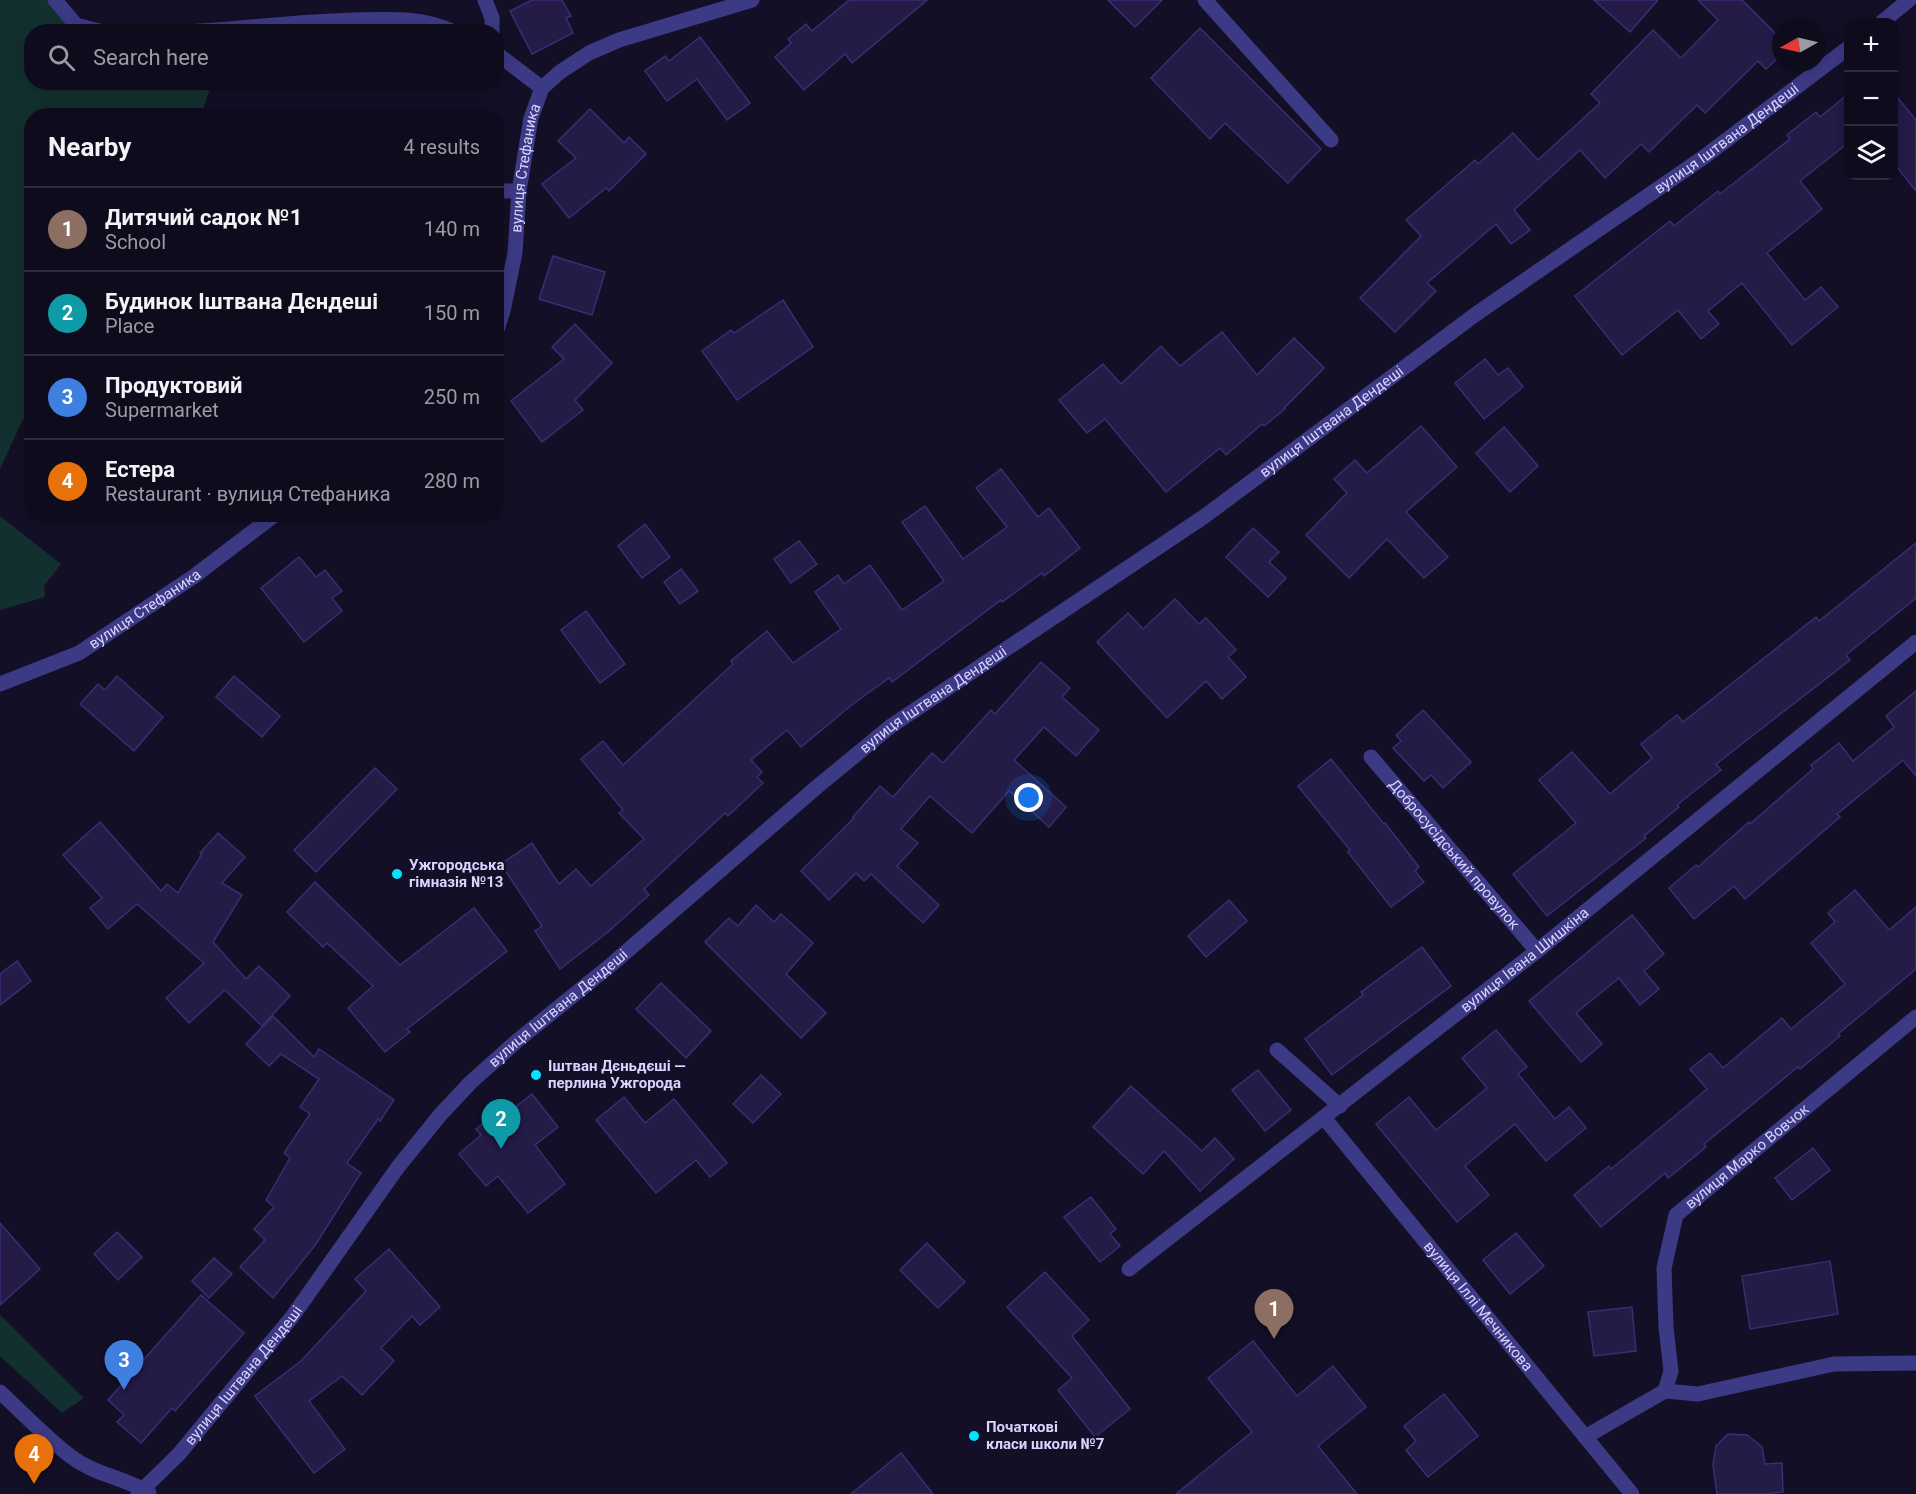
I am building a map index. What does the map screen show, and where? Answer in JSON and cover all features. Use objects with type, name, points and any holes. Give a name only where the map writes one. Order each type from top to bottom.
[{"type":"street","points":[[55,0],[75,24]]},
{"type":"street","points":[[485,0],[492,24]]},
{"type":"street","name":"вулиця Стефаника","points":[[504,306],[515,254],[519,191],[531,118],[542,88],[560,72],[589,53],[619,40],[752,0]]},
{"type":"street","points":[[1204,0],[1331,140]]},
{"type":"street","points":[[1887,18],[1909,0]]},
{"type":"street","points":[[283,24],[399,19],[432,24]]},
{"type":"street","name":"вулиця Іштвана Дендеші","points":[[144,1492],[179,1454],[286,1324],[398,1167],[440,1115],[471,1082],[518,1040],[612,964],[891,726],[1205,516],[1476,314],[1704,157],[1844,51]]},
{"type":"street","points":[[504,58],[542,88]]},
{"type":"street","points":[[504,191],[519,191]]},
{"type":"street","name":"вулиця Стефаника","points":[[0,684],[79,653],[193,577],[265,522]]},
{"type":"street","name":"вулиця Івана Шишкіна","points":[[1129,1269],[1325,1119],[1538,951],[1916,642]]},
{"type":"street","name":"Добросусідський провулок","points":[[1371,757],[1538,951]]},
{"type":"street","name":"вулиця Марко Вовчок","points":[[1665,1391],[1671,1371],[1666,1327],[1664,1268],[1676,1215],[1916,1017]]},
{"type":"street","points":[[1277,1050],[1340,1106]]},
{"type":"street","name":"вулиця Іллі Мечникова","points":[[1325,1119],[1632,1494]]},
{"type":"street","points":[[1585,1437],[1665,1391],[1698,1394],[1834,1364],[1916,1363]]},
{"type":"street","points":[[0,1392],[73,1458],[99,1473],[144,1492]]},
{"type":"green space","points":[[0,0],[50,0],[69,24],[24,24],[24,90],[210,90],[203,108],[24,108],[24,417],[0,469]]},
{"type":"green space","points":[[0,516],[61,564],[44,586],[45,597],[0,610]]},
{"type":"green space","points":[[0,1315],[84,1398],[62,1413],[0,1356]]},
{"type":"building","points":[[532,0],[562,0],[571,16],[566,18],[573,33],[532,54],[510,11]]},
{"type":"building","points":[[849,0],[927,0],[852,63],[845,54],[804,90],[775,57],[791,43],[788,39],[806,24],[812,31]]},
{"type":"building","points":[[1108,0],[1162,0],[1135,27]]},
{"type":"building","points":[[1594,0],[1658,0],[1630,32]]},
{"type":"building","points":[[1698,0],[1742,0],[1772,30],[1772,63],[1766,69],[1758,61],[1705,113],[1697,105],[1649,152],[1641,144],[1605,178],[1580,150],[1514,210],[1530,230],[1511,244],[1496,224],[1427,283],[1436,291],[1395,332],[1360,298],[1421,236],[1406,220],[1475,160],[1478,164],[1513,133],[1538,160],[1600,103],[1591,94],[1653,30],[1681,58],[1718,20]]},
{"type":"building","points":[[1200,28],[1321,149],[1288,183],[1225,123],[1210,139],[1151,78]]},
{"type":"building","points":[[700,37],[750,103],[727,120],[697,79],[667,101],[645,71],[665,56],[669,61]]},
{"type":"building","points":[[1844,97],[1844,146],[1800,181],[1822,209],[1767,253],[1805,300],[1821,287],[1838,307],[1792,345],[1742,283],[1708,311],[1719,324],[1701,339],[1678,310],[1622,355],[1575,296],[1670,221],[1674,226],[1718,191],[1720,194],[1790,139],[1787,135],[1816,112],[1820,117]]},
{"type":"building","points":[[1898,98],[1916,120],[1916,191],[1898,168]]},
{"type":"building","points":[[590,109],[624,143],[629,137],[646,154],[609,191],[606,188],[569,218],[542,184],[576,158],[558,141]]},
{"type":"building","points":[[553,256],[605,272],[592,315],[539,299]]},
{"type":"building","points":[[783,300],[813,347],[737,400],[702,351],[731,330],[734,333]]},
{"type":"building","points":[[575,324],[612,363],[575,400],[583,410],[542,442],[511,401],[564,359],[552,347]]},
{"type":"building","points":[[1222,332],[1257,375],[1294,338],[1324,368],[1285,409],[1264,426],[1262,424],[1226,455],[1220,448],[1166,492],[1105,419],[1087,433],[1059,400],[1103,364],[1121,384],[1161,346],[1180,366]]},
{"type":"building","points":[[1485,359],[1498,375],[1508,368],[1523,387],[1484,419],[1455,383]]},
{"type":"building","points":[[1421,426],[1457,467],[1406,512],[1448,557],[1424,578],[1387,539],[1349,578],[1306,535],[1347,493],[1334,479],[1355,460],[1367,473]]},
{"type":"building","points":[[1504,427],[1538,466],[1510,492],[1476,453]]},
{"type":"building","points":[[1001,469],[1038,517],[1049,508],[1080,548],[1044,576],[1042,573],[1002,602],[1001,600],[892,682],[889,678],[801,747],[787,730],[751,760],[762,772],[757,777],[763,783],[728,816],[725,813],[644,889],[649,895],[608,932],[560,969],[535,931],[542,926],[501,864],[532,843],[559,884],[576,869],[591,886],[644,839],[619,813],[623,810],[581,759],[603,741],[623,765],[733,664],[731,661],[767,631],[793,663],[841,629],[815,592],[838,575],[844,584],[870,565],[902,610],[944,581],[902,522],[925,506],[963,559],[1007,527],[976,488]]},
{"type":"building","points":[[645,524],[670,557],[642,578],[618,546]]},
{"type":"building","points":[[1253,528],[1279,552],[1269,562],[1286,578],[1268,597],[1226,557]]},
{"type":"building","points":[[799,541],[817,564],[791,583],[774,559]]},
{"type":"building","points":[[1916,543],[1916,598],[1846,655],[1850,660],[1716,764],[1721,770],[1677,805],[1679,807],[1644,836],[1646,838],[1547,916],[1513,874],[1576,823],[1539,780],[1572,752],[1610,794],[1652,758],[1641,744],[1677,715],[1683,722],[1816,617],[1819,621]]},
{"type":"building","points":[[299,557],[316,577],[325,570],[342,591],[332,598],[342,611],[304,642],[261,588]]},
{"type":"building","points":[[681,569],[698,591],[680,604],[664,582]]},
{"type":"building","points":[[1175,599],[1199,624],[1206,618],[1236,650],[1228,657],[1246,677],[1222,699],[1206,681],[1167,718],[1097,642],[1128,613],[1143,629]]},
{"type":"building","points":[[586,611],[625,664],[600,683],[561,630]]},
{"type":"building","points":[[1041,662],[1070,688],[1062,697],[1099,730],[1076,756],[1044,727],[1014,760],[1066,807],[1049,827],[1009,791],[972,833],[930,796],[901,829],[918,843],[897,866],[939,905],[923,923],[871,874],[864,881],[856,873],[829,900],[801,871],[854,818],[880,786],[893,797],[932,753],[943,763],[991,710],[995,714]]},
{"type":"building","points":[[117,676],[163,717],[134,751],[80,704],[98,684],[105,690]]},
{"type":"building","points":[[234,676],[280,716],[262,737],[216,697]]},
{"type":"building","points":[[1916,691],[1916,776],[1903,760],[1837,814],[1840,817],[1745,899],[1734,886],[1694,919],[1669,888],[1696,865],[1698,867],[1749,822],[1750,824],[1813,769],[1811,765],[1839,743],[1853,761],[1894,727],[1886,716]]},
{"type":"building","points":[[1423,710],[1471,762],[1443,788],[1431,775],[1424,781],[1393,748],[1401,741],[1396,735]]},
{"type":"building","points":[[1331,759],[1419,867],[1415,871],[1424,882],[1391,907],[1348,852],[1350,850],[1298,786]]},
{"type":"building","points":[[375,768],[397,789],[316,872],[294,850]]},
{"type":"building","points":[[100,822],[161,891],[167,884],[178,893],[202,854],[200,853],[218,833],[245,857],[222,883],[242,895],[213,942],[246,979],[259,966],[290,996],[262,1026],[225,990],[189,1023],[166,998],[204,963],[137,904],[108,929],[90,908],[102,898],[63,855]]},
{"type":"building","points":[[315,882],[400,965],[474,908],[507,951],[407,1029],[410,1032],[385,1052],[348,1008],[373,986],[327,943],[323,947],[287,912]]},
{"type":"building","points":[[1855,890],[1889,930],[1916,907],[1916,969],[1838,1034],[1840,1036],[1800,1069],[1798,1067],[1704,1144],[1706,1147],[1668,1178],[1665,1173],[1601,1227],[1574,1195],[1609,1166],[1611,1169],[1707,1089],[1690,1069],[1710,1053],[1723,1068],[1782,1018],[1791,1029],[1845,984],[1811,943],[1835,922],[1828,913]]},
{"type":"building","points":[[1229,900],[1247,921],[1206,957],[1188,936]]},
{"type":"building","points":[[756,905],[774,922],[781,914],[813,943],[786,974],[826,1013],[801,1038],[705,942],[729,918],[738,926]]},
{"type":"building","points":[[1632,915],[1664,954],[1644,971],[1659,989],[1640,1005],[1619,978],[1576,1013],[1602,1044],[1581,1062],[1529,1001]]},
{"type":"building","points":[[1422,947],[1451,986],[1332,1075],[1305,1039],[1363,995],[1361,992]]},
{"type":"building","points":[[17,961],[31,981],[0,1005],[0,974]]},
{"type":"building","points":[[661,983],[711,1031],[686,1058],[636,1009]]},
{"type":"building","points":[[273,1016],[314,1057],[319,1049],[394,1100],[347,1163],[361,1173],[316,1244],[273,1298],[240,1267],[265,1240],[254,1229],[274,1207],[266,1200],[290,1158],[284,1153],[310,1114],[300,1107],[319,1079],[281,1054],[269,1066],[246,1044]]},
{"type":"building","points":[[1496,1030],[1527,1067],[1518,1074],[1555,1119],[1569,1107],[1586,1128],[1546,1161],[1515,1124],[1465,1166],[1489,1195],[1457,1222],[1376,1124],[1409,1097],[1436,1130],[1487,1088],[1462,1058]]},
{"type":"building","points":[[1258,1070],[1291,1110],[1265,1131],[1232,1090]]},
{"type":"building","points":[[761,1075],[781,1094],[753,1123],[733,1104]]},
{"type":"building","points":[[1131,1086],[1202,1151],[1215,1138],[1234,1159],[1200,1191],[1164,1151],[1143,1174],[1093,1127]]},
{"type":"building","points":[[532,1094],[558,1127],[535,1145],[565,1184],[528,1213],[498,1176],[486,1186],[459,1154],[481,1135],[476,1129],[503,1107],[508,1113]]},
{"type":"building","points":[[624,1097],[645,1123],[674,1099],[727,1163],[710,1177],[696,1160],[656,1193],[596,1120]]},
{"type":"building","points":[[1813,1148],[1830,1170],[1792,1200],[1775,1178]]},
{"type":"building","points":[[1091,1197],[1116,1229],[1110,1234],[1120,1246],[1100,1262],[1064,1217]]},
{"type":"building","points":[[0,1223],[40,1269],[0,1305]]},
{"type":"building","points":[[117,1232],[142,1257],[118,1280],[94,1254]]},
{"type":"building","points":[[1516,1233],[1544,1266],[1510,1294],[1483,1260]]},
{"type":"building","points":[[927,1243],[965,1282],[938,1308],[900,1270]]},
{"type":"building","points":[[389,1249],[440,1307],[420,1325],[412,1316],[381,1348],[394,1361],[362,1395],[342,1376],[309,1401],[345,1449],[314,1473],[255,1396],[301,1361],[366,1291],[355,1279]]},
{"type":"building","points":[[214,1258],[232,1274],[209,1298],[192,1281]]},
{"type":"building","points":[[1830,1261],[1838,1314],[1750,1329],[1742,1276]]},
{"type":"building","points":[[1045,1272],[1089,1320],[1072,1336],[1130,1409],[1095,1437],[1058,1390],[1072,1378],[1007,1307]]},
{"type":"building","points":[[201,1295],[244,1333],[175,1411],[172,1408],[141,1443],[117,1422],[124,1415],[108,1400]]},
{"type":"building","points":[[1632,1307],[1636,1351],[1594,1356],[1588,1312]]},
{"type":"building","points":[[1253,1341],[1297,1396],[1333,1366],[1366,1407],[1318,1446],[1357,1494],[1176,1494],[1252,1432],[1208,1378]]},
{"type":"building","points":[[1444,1394],[1478,1436],[1428,1477],[1406,1450],[1416,1441],[1404,1426]]},
{"type":"building","points":[[1728,1434],[1747,1435],[1762,1447],[1765,1464],[1782,1463],[1783,1492],[1717,1494],[1713,1464],[1716,1446]]},
{"type":"building","points":[[901,1453],[933,1494],[851,1494]]},
{"type":"place","name":"Ужгородська гімназія №13","points":[[397,874]]},
{"type":"place","name":"Іштван Дєньдєші — перлина Ужгорода","points":[[536,1075]]},
{"type":"place","name":"Будинок Іштвана Дєндеші","points":[[501,1149]]},
{"type":"place","name":"Дитячий садок №1","points":[[1274,1339]]},
{"type":"place","name":"Продуктовий","points":[[124,1390]]},
{"type":"place","name":"Початкові класи школи №7","points":[[974,1436]]},
{"type":"place","name":"Естера","points":[[34,1484]]}]
